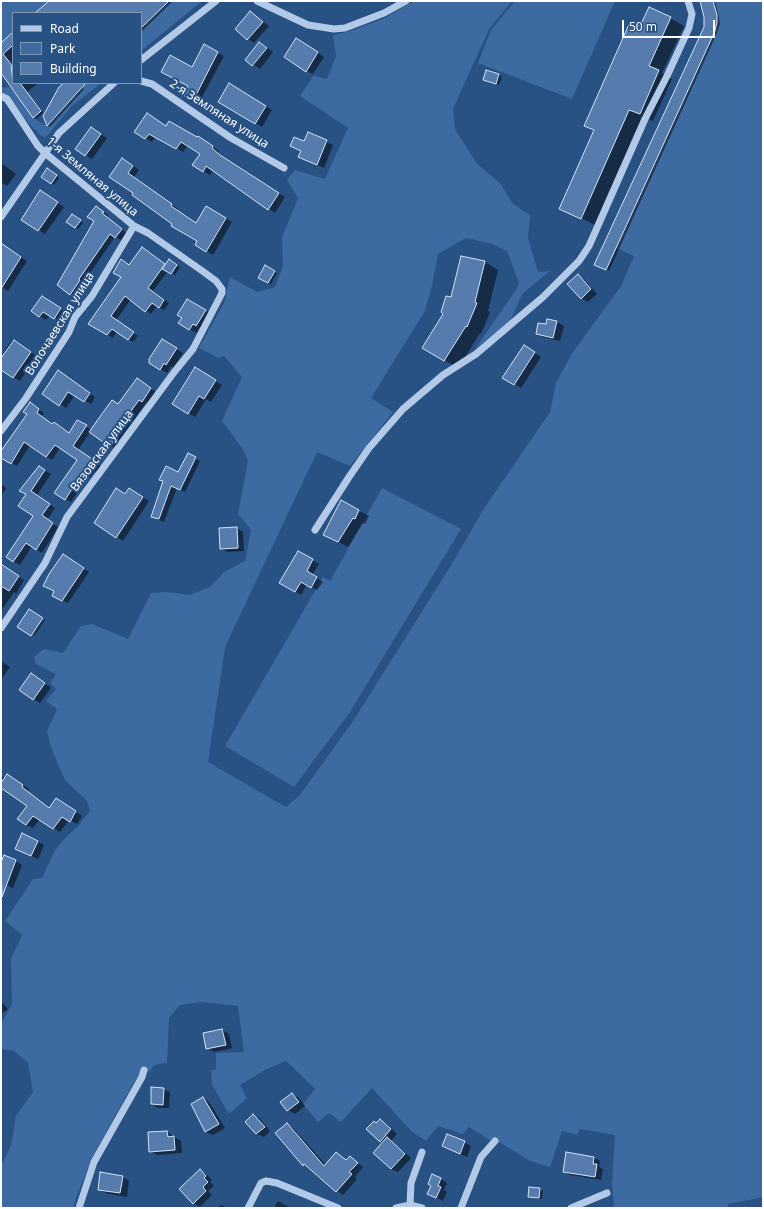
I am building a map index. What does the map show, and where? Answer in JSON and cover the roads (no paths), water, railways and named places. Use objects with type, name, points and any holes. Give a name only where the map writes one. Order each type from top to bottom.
[{"type":"street","points":[[142,59],[216,1]]},
{"type":"street","points":[[257,1],[308,25],[334,29],[345,28],[384,14],[406,1]]},
{"type":"street","points":[[315,530],[348,477],[365,454],[403,409],[443,375],[476,354],[543,297],[579,261],[589,246],[645,119],[689,28],[692,14],[688,1]]},
{"type":"street","name":"2-я Земляная улица","points":[[142,81],[152,84],[231,138],[284,168]]},
{"type":"street","points":[[1,217],[59,133],[113,84]]},
{"type":"street","name":"1-я Земляная улица","points":[[1,96],[6,99],[38,146],[45,153],[134,226],[148,233],[201,270],[216,281],[222,289]]},
{"type":"street","name":"Волочаевская улица","points":[[1,431],[26,398],[69,332],[75,317],[92,296],[134,226]]},
{"type":"street","name":"Вязовская улица","points":[[1,628],[45,563],[67,517],[193,349],[222,294],[222,289]]},
{"type":"street","points":[[79,1208],[94,1162],[142,1077],[144,1070]]},
{"type":"street","points":[[461,1208],[481,1157],[495,1141]]},
{"type":"street","points":[[410,1205],[411,1183],[422,1152]]},
{"type":"street","points":[[248,1208],[261,1183],[266,1181],[276,1183],[338,1208]]},
{"type":"street","points":[[571,1208],[607,1192]]},
{"type":"street","points":[[396,1208],[410,1205],[422,1208]]}]
